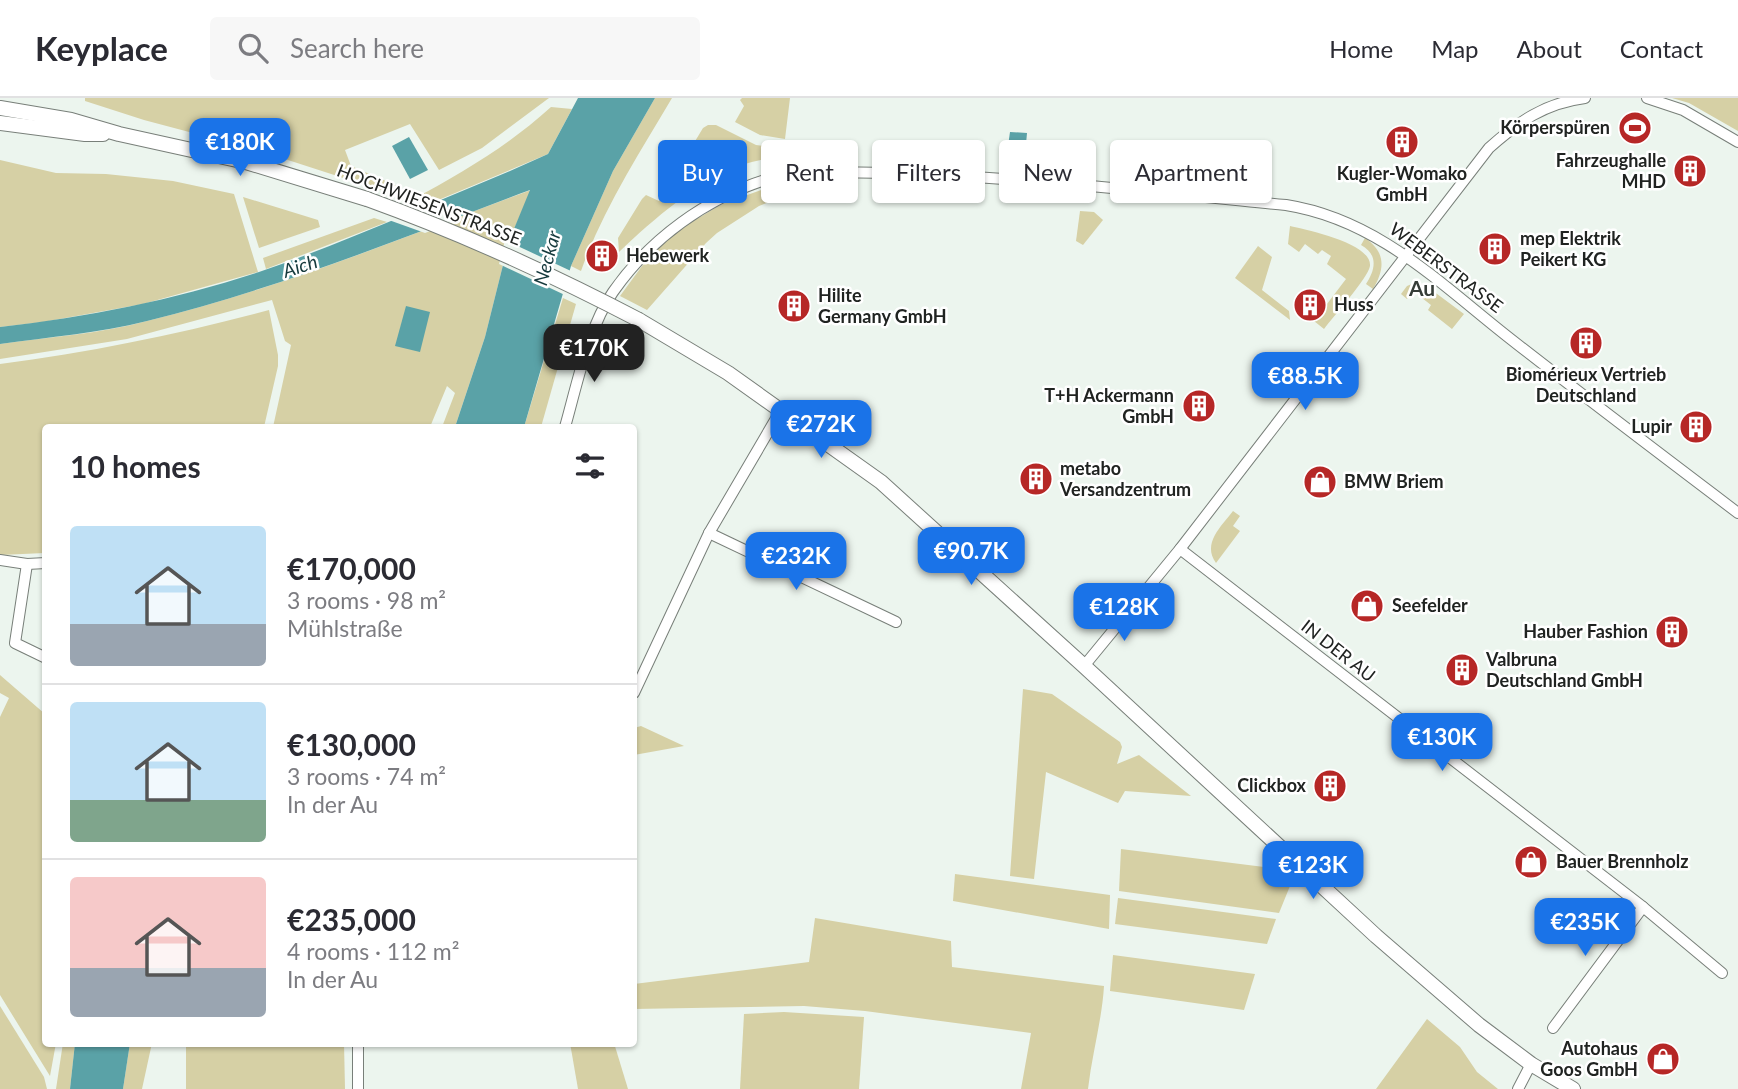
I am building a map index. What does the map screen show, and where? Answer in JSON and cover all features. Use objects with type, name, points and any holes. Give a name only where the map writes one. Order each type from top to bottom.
[{"type":"street","points":[[9,98],[50,116]]},
{"type":"street","points":[[1084,666],[1180,549],[1489,148],[1515,124],[1541,109],[1567,100],[1585,98]]},
{"type":"street","points":[[1647,98],[1683,110],[1738,142]]},
{"type":"street","name":"HOCHWIESENSTRASSE","points":[[0,108],[50,116],[246,162],[367,199],[481,243],[545,272],[639,320],[727,373],[881,482],[1376,936],[1479,1025],[1531,1064],[1573,1089]]},
{"type":"street","name":"HOCHWIESENSTRASSE","points":[[0,123],[85,134],[119,134]]},
{"type":"street","points":[[0,132],[17,126]]},
{"type":"street","name":"WEBERSTRASSE","points":[[566,424],[594,331],[611,294],[640,259],[679,223],[720,200],[770,178],[821,172],[884,172],[1042,181],[1286,205],[1357,226],[1405,256],[1518,346],[1738,513]]},
{"type":"street","points":[[637,687],[709,533],[781,410]]},
{"type":"street","points":[[709,533],[896,622]]},
{"type":"street","name":"IN DER AU","points":[[1180,549],[1643,906],[1722,974]]},
{"type":"street","points":[[0,561],[42,563]]},
{"type":"street","points":[[27,564],[15,643],[42,656]]},
{"type":"street","points":[[1553,1028],[1643,906]]},
{"type":"street","points":[[358,1047],[358,1089]]},
{"type":"street","points":[[1518,1089],[1531,1064]]},
{"type":"shaded area","points":[[85,98],[549,98],[482,148],[439,170],[410,124],[345,150],[351,166],[402,188],[396,195],[257,150],[144,120],[85,101]]},
{"type":"shaded area","points":[[655,98],[672,98],[611,204],[581,271],[571,266],[613,171]]},
{"type":"shaded area","points":[[790,98],[785,139],[760,135],[735,122],[744,106],[740,100]]},
{"type":"shaded area","points":[[1672,98],[1738,98],[1738,131],[1689,103]]},
{"type":"shaded area","points":[[551,107],[572,109],[548,154],[424,206],[412,200],[484,158]]},
{"type":"shaded area","points":[[716,125],[746,140],[696,140],[703,128]]},
{"type":"shaded area","points":[[747,140],[761,146],[761,160],[747,164]]},
{"type":"shaded area","points":[[0,160],[56,173],[106,174],[173,181],[234,194],[258,272],[143,304],[0,327]]},
{"type":"shaded area","points":[[531,190],[509,241],[485,337],[456,424],[443,424],[455,393],[447,386],[431,424],[274,424],[291,345],[285,341],[272,300],[127,339],[0,359],[0,344],[74,335],[147,321],[245,294]]},
{"type":"shaded area","points":[[761,190],[761,203],[767,203],[717,233],[647,310],[620,296],[645,262],[675,232],[722,204],[747,203],[747,195]]},
{"type":"shaded area","points":[[646,195],[658,203],[677,203],[619,252],[618,238]]},
{"type":"shaded area","points":[[243,197],[318,220],[320,227],[259,248]]},
{"type":"shaded area","points":[[1080,211],[1094,212],[1103,220],[1083,245],[1076,241]]},
{"type":"shaded area","points":[[374,218],[387,222],[266,269],[263,258]]},
{"type":"shaded area","points":[[1290,226],[1350,244],[1368,258],[1368,272],[1324,329],[1314,321],[1346,279],[1327,264],[1331,256],[1322,250],[1318,254],[1305,244],[1299,252],[1288,244]]},
{"type":"shaded area","points":[[1365,238],[1377,249],[1381,261],[1380,275],[1373,289],[1366,284],[1374,263],[1371,253],[1361,245]]},
{"type":"shaded area","points":[[1258,246],[1272,257],[1262,290],[1289,311],[1290,320],[1235,278]]},
{"type":"shaded area","points":[[1414,283],[1425,285],[1464,314],[1452,329],[1428,310],[1431,305],[1413,291],[1407,299],[1401,294],[1407,286]]},
{"type":"shaded area","points":[[563,298],[576,304],[542,424],[525,424]]},
{"type":"shaded area","points":[[269,310],[278,366],[265,424],[42,424],[42,553],[0,555],[0,364],[135,342]]},
{"type":"shaded area","points":[[1233,511],[1240,516],[1233,526],[1240,531],[1216,563],[1212,556],[1212,542]]},
{"type":"shaded area","points":[[0,675],[42,711],[42,1047],[55,1047],[50,1076],[0,995],[0,717],[9,698],[0,693]]},
{"type":"shaded area","points":[[1023,689],[1052,694],[1120,742],[1122,747],[1117,764],[1139,755],[1191,796],[1125,791],[1118,803],[1046,772],[1034,879],[1010,876]]},
{"type":"shaded area","points":[[641,726],[684,746],[637,754],[637,727]]},
{"type":"shaded area","points":[[1121,849],[1273,868],[1290,886],[1279,913],[1119,891]]},
{"type":"shaded area","points":[[955,874],[1110,895],[1109,929],[953,901]]},
{"type":"shaded area","points":[[1118,898],[1276,919],[1267,944],[1115,924]]},
{"type":"shaded area","points":[[815,918],[951,941],[952,967],[1104,986],[1088,1089],[1021,1089],[1031,1033],[865,1011],[804,1006],[637,1009],[637,984],[809,962]]},
{"type":"shaded area","points":[[1113,955],[1255,974],[1244,1010],[1110,991]]},
{"type":"shaded area","points":[[0,1006],[44,1077],[47,1089],[0,1089]]},
{"type":"shaded area","points":[[784,1012],[864,1017],[859,1089],[740,1089],[744,1014]]},
{"type":"shaded area","points":[[1427,1019],[1460,1047],[1477,1072],[1498,1089],[1376,1089]]},
{"type":"shaded area","points":[[62,1047],[75,1047],[70,1089],[56,1089]]},
{"type":"shaded area","points":[[129,1047],[151,1047],[142,1089],[123,1089]]},
{"type":"shaded area","points":[[186,1047],[344,1047],[345,1089],[186,1089]]},
{"type":"shaded area","points":[[571,1047],[615,1047],[628,1089],[578,1089]]},
{"type":"water","points":[[578,98],[655,98],[613,171],[571,266],[525,424],[456,424],[485,337],[509,241],[530,190],[340,261],[196,308],[111,329],[0,344],[0,327],[131,306],[259,272],[322,249],[548,154]]},
{"type":"water","points":[[1010,132],[1027,133],[1026,140],[1009,140]]},
{"type":"water","points":[[409,137],[428,170],[410,179],[392,146]]},
{"type":"water","points":[[406,306],[430,312],[420,352],[395,346]]},
{"type":"water","points":[[75,1047],[129,1047],[123,1089],[70,1089]]},
{"type":"pier","points":[[419,205],[459,220],[425,233],[386,219]]},
{"type":"pier","points":[[505,240],[573,272],[567,296],[499,264]]},
{"type":"place","name":"Körperspüren","points":[[1635,128]]},
{"type":"place","name":"Kugler-Womako GmbH","points":[[1402,142]]},
{"type":"place","name":"Fahrzeughalle MHD","points":[[1690,171]]},
{"type":"place","name":"mep Elektrik Peikert KG","points":[[1495,249]]},
{"type":"place","name":"Hebewerk","points":[[602,256]]},
{"type":"place","name":"Huss","points":[[1310,305]]},
{"type":"place","name":"Hilite Germany GmbH","points":[[794,306]]},
{"type":"place","name":"Biomérieux Vertrieb Deutschland","points":[[1586,343]]},
{"type":"place","name":"T+H Ackermann GmbH","points":[[1199,406]]},
{"type":"place","name":"Lupir","points":[[1696,427]]},
{"type":"place","name":"metabo Versandzentrum","points":[[1036,479]]},
{"type":"place","name":"BMW Briem","points":[[1320,482]]},
{"type":"place","name":"Seefelder","points":[[1367,606]]},
{"type":"place","name":"Hauber Fashion","points":[[1672,632]]},
{"type":"place","name":"Valbruna Deutschland GmbH","points":[[1462,670]]},
{"type":"place","name":"Clickbox","points":[[1330,786]]},
{"type":"place","name":"Bauer Brennholz","points":[[1531,862]]},
{"type":"place","name":"Autohaus Goos GmbH","points":[[1663,1059]]},
{"type":"district","name":"Au","points":[[1422,289]]},
{"type":"water label","name":"Neckar","points":[[547,258]]},
{"type":"water label","name":"Aich","points":[[300,266]]}]
